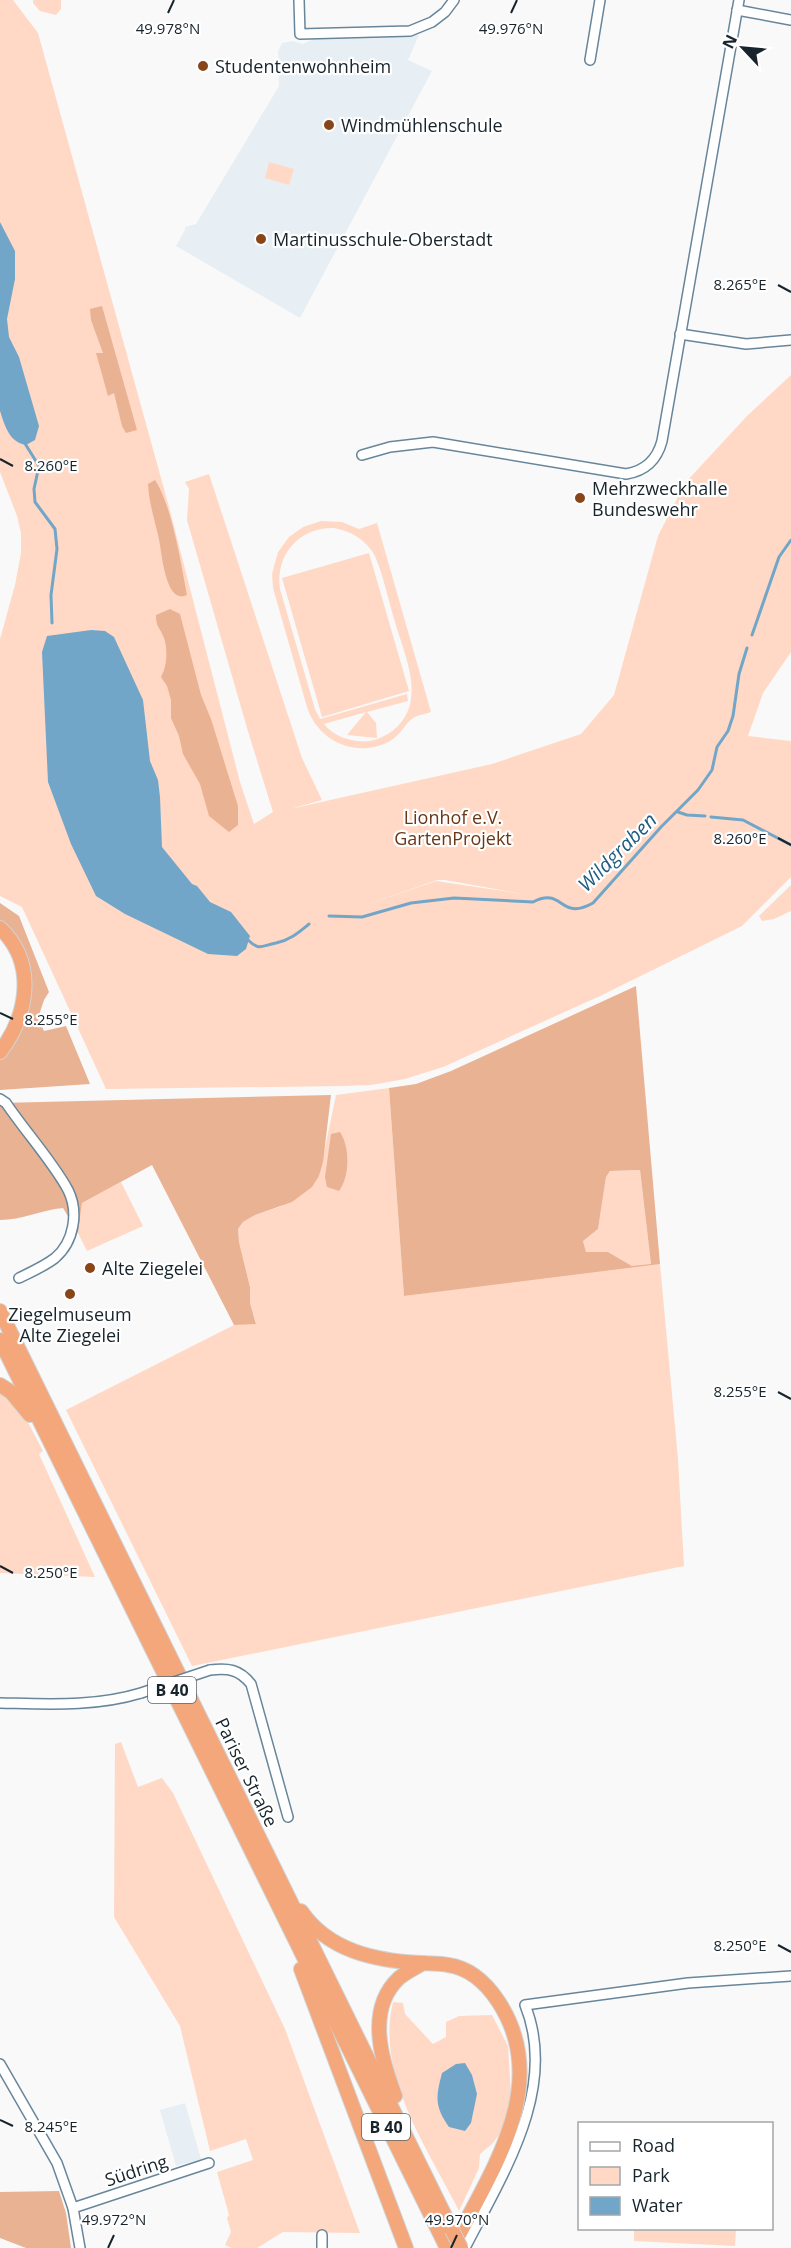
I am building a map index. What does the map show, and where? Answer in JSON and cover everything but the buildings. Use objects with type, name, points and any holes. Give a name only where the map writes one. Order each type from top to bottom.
[{"type":"highway","points":[[0,928],[18,952],[25,986],[21,1016],[0,1052]]},
{"type":"highway","name":"Pariser Straße","points":[[0,1311],[452,2230],[463,2248]]},
{"type":"highway","name":"Pariser Straße","points":[[0,1340],[448,2246]]},
{"type":"highway","name":"B 40","points":[[0,1385],[11,1392],[27,1410],[58,1460]]},
{"type":"highway","points":[[274,1867],[304,1916],[327,1937],[342,1946],[370,1957],[439,1963],[468,1971],[485,1985],[508,2018],[519,2061],[517,2104],[510,2133],[448,2246]]},
{"type":"highway","points":[[285,1920],[315,2011],[405,2248]]},
{"type":"highway","points":[[418,2160],[384,2063],[380,2046],[379,2021],[381,2008],[390,1988],[405,1973],[423,1963]]},
{"type":"street","points":[[299,0],[300,34],[410,32],[432,22],[445,12],[454,0]]},
{"type":"street","points":[[590,60],[600,0]]},
{"type":"street","points":[[362,455],[390,447],[433,442],[615,473],[634,473],[654,460],[660,448],[738,5],[791,20]]},
{"type":"street","points":[[680,334],[746,344],[767,344],[791,340]]},
{"type":"street","points":[[0,1099],[6,1104],[68,1190],[74,1209],[71,1237],[67,1244],[55,1258],[19,1278]]},
{"type":"street","points":[[0,1703],[88,1704],[118,1700],[210,1670],[232,1669],[239,1672],[251,1684],[288,1817]]},
{"type":"street","points":[[463,2248],[511,2155],[529,2107],[536,2059],[534,2031],[525,2005],[688,1983],[791,1976]]},
{"type":"street","points":[[0,2064],[57,2163],[73,2208],[80,2248]]},
{"type":"street","name":"Südring","points":[[73,2208],[209,2163]]},
{"type":"street","points":[[322,2235],[322,2248]]},
{"type":"shaded area","name":"Windmühlenschule","points":[[419,35],[408,60],[432,71],[300,318],[176,246],[185,227],[196,224],[279,86],[278,51],[282,43],[292,41],[303,44],[316,38]]},
{"type":"shaded area","points":[[102,306],[137,430],[126,433],[122,426],[114,393],[108,396],[96,353],[103,353],[91,320],[90,309]]},
{"type":"shaded area","points":[[155,480],[171,519],[187,595],[179,596],[173,592],[165,574],[148,484]]},
{"type":"shaded area","points":[[170,609],[180,614],[201,695],[211,719],[238,806],[238,825],[229,832],[209,816],[200,784],[183,754],[179,736],[171,718],[171,700],[167,686],[161,677],[166,663],[166,647],[157,625],[156,615]]},
{"type":"shaded area","points":[[0,903],[19,916],[49,992],[38,1018],[44,1031],[66,1026],[90,1084],[0,1090],[0,1060],[10,1047],[26,1012],[9,930],[0,921]]},
{"type":"shaded area","points":[[636,986],[660,1264],[404,1296],[389,1088],[416,1084],[451,1071]],"holes":[[[640,1170],[651,1264],[632,1266],[608,1252],[586,1252],[583,1241],[598,1229],[606,1177],[610,1171]]]},
{"type":"shaded area","points":[[331,1095],[323,1162],[319,1176],[312,1187],[292,1202],[255,1215],[243,1222],[238,1229],[250,1287],[250,1303],[256,1324],[234,1325],[152,1165],[82,1203],[78,1233],[63,1208],[0,1220],[0,1103]]},
{"type":"shaded area","points":[[340,1132],[346,1145],[347,1170],[339,1191],[327,1187],[325,1177],[331,1134]]},
{"type":"shaded area","points":[[185,2103],[201,2159],[176,2166],[160,2110]]},
{"type":"shaded area","points":[[59,2191],[66,2213],[71,2248],[26,2248],[0,2238],[0,2192]]},
{"type":"green space","name":"Lionhof e.V. GartenProjekt","points":[[0,0],[13,0],[38,33],[169,507],[240,782],[254,824],[273,812],[187,520],[189,489],[185,482],[209,474],[302,758],[322,800],[290,809],[492,764],[581,734],[614,695],[658,536],[685,483],[747,416],[791,375],[791,652],[763,693],[748,736],[791,741],[791,877],[742,926],[600,996],[443,1067],[405,1079],[371,1085],[345,1086],[106,1089],[22,907],[0,896],[0,639],[15,585],[21,553],[21,533],[0,472]],"holes":[[[437,880],[523,894],[436,881],[360,907]]]},
{"type":"green space","points":[[33,0],[61,0],[61,9],[56,15],[40,11]]},
{"type":"green space","points":[[269,162],[294,169],[289,185],[265,178]]},
{"type":"green space","points":[[321,521],[342,522],[359,529],[377,523],[431,712],[413,718],[394,738],[378,746],[353,747],[330,738],[320,730],[307,707],[273,588],[272,574],[278,552],[289,537],[303,527]],"holes":[[[321,529],[341,529],[363,541],[375,556],[407,662],[412,689],[411,702],[398,726],[381,737],[370,741],[344,738],[328,729],[324,724],[366,712],[347,735],[377,738],[376,723],[367,712],[408,701],[407,694],[320,719],[315,709],[280,589],[281,565],[292,545],[310,532]]]},
{"type":"green space","points":[[369,553],[409,691],[322,717],[282,578]]},
{"type":"green space","points":[[791,885],[791,911],[774,919],[762,921],[759,916]]},
{"type":"green space","points":[[389,1088],[404,1296],[632,1266],[608,1252],[586,1252],[583,1241],[598,1229],[606,1177],[610,1171],[640,1170],[651,1264],[660,1264],[678,1459],[684,1566],[192,1666],[66,1410],[234,1325],[256,1323],[250,1303],[250,1287],[238,1229],[243,1222],[255,1215],[282,1206],[319,1176],[336,1095]]},
{"type":"green space","points":[[121,1182],[143,1226],[87,1251],[78,1233],[82,1203]]},
{"type":"green space","points":[[0,1390],[22,1411],[43,1451],[39,1454],[95,1577],[0,1573]]},
{"type":"green space","points":[[121,1742],[138,1787],[162,1778],[173,1793],[285,2029],[360,2233],[283,2232],[257,2248],[232,2248],[225,2245],[231,2232],[227,2218],[229,2215],[217,2172],[253,2160],[246,2139],[210,2151],[180,2026],[114,1917],[115,1744]]},
{"type":"green space","points":[[393,2002],[403,2003],[405,2014],[433,2044],[446,2037],[446,2022],[459,2016],[492,2015],[508,2046],[511,2095],[504,2129],[480,2154],[479,2168],[459,2211],[420,2137],[398,2084],[391,2057],[389,2029]]},
{"type":"green space","points":[[634,2230],[736,2230],[735,2246],[634,2241]]},
{"type":"water","points":[[0,222],[15,251],[15,279],[7,319],[9,337],[19,357],[39,426],[35,440],[26,445],[15,441],[6,428],[0,411]]},
{"type":"water","points":[[91,630],[105,631],[114,637],[143,700],[150,761],[158,780],[162,847],[192,884],[197,886],[210,902],[231,912],[250,936],[246,949],[237,956],[208,954],[125,914],[96,896],[71,844],[48,782],[42,652],[47,636]]},
{"type":"water","points":[[465,2063],[472,2075],[477,2094],[471,2123],[465,2131],[449,2127],[439,2107],[438,2088],[442,2073],[456,2064]]},
{"type":"waterway","name":"Wildgraben","points":[[24,442],[39,466],[34,489],[35,502],[55,529],[57,549],[51,595],[52,623]]},
{"type":"waterway","name":"Wildgraben","points":[[752,635],[779,557],[791,540]]},
{"type":"waterway","name":"Wildgraben","points":[[329,916],[362,917],[411,903],[454,898],[533,902],[551,898],[574,909],[593,903],[661,827],[698,790],[712,770],[717,747],[728,731],[733,716],[739,674],[747,648]]},
{"type":"waterway","points":[[678,812],[705,816]]},
{"type":"waterway","points":[[711,817],[743,820],[791,845]]},
{"type":"waterway","name":"Wildgraben","points":[[246,938],[257,947],[263,946],[290,938],[309,924]]},
{"type":"place","name":"Studentenwohnheim","points":[[203,66]]},
{"type":"place","name":"Windmühlenschule","points":[[329,125]]},
{"type":"place","name":"Martinusschule-Oberstadt","points":[[261,239]]},
{"type":"place","name":"Mehrzweckhalle Bundeswehr","points":[[580,498]]},
{"type":"place","name":"Alte Ziegelei","points":[[90,1268]]},
{"type":"place","name":"Ziegelmuseum Alte Ziegelei","points":[[70,1294]]}]
